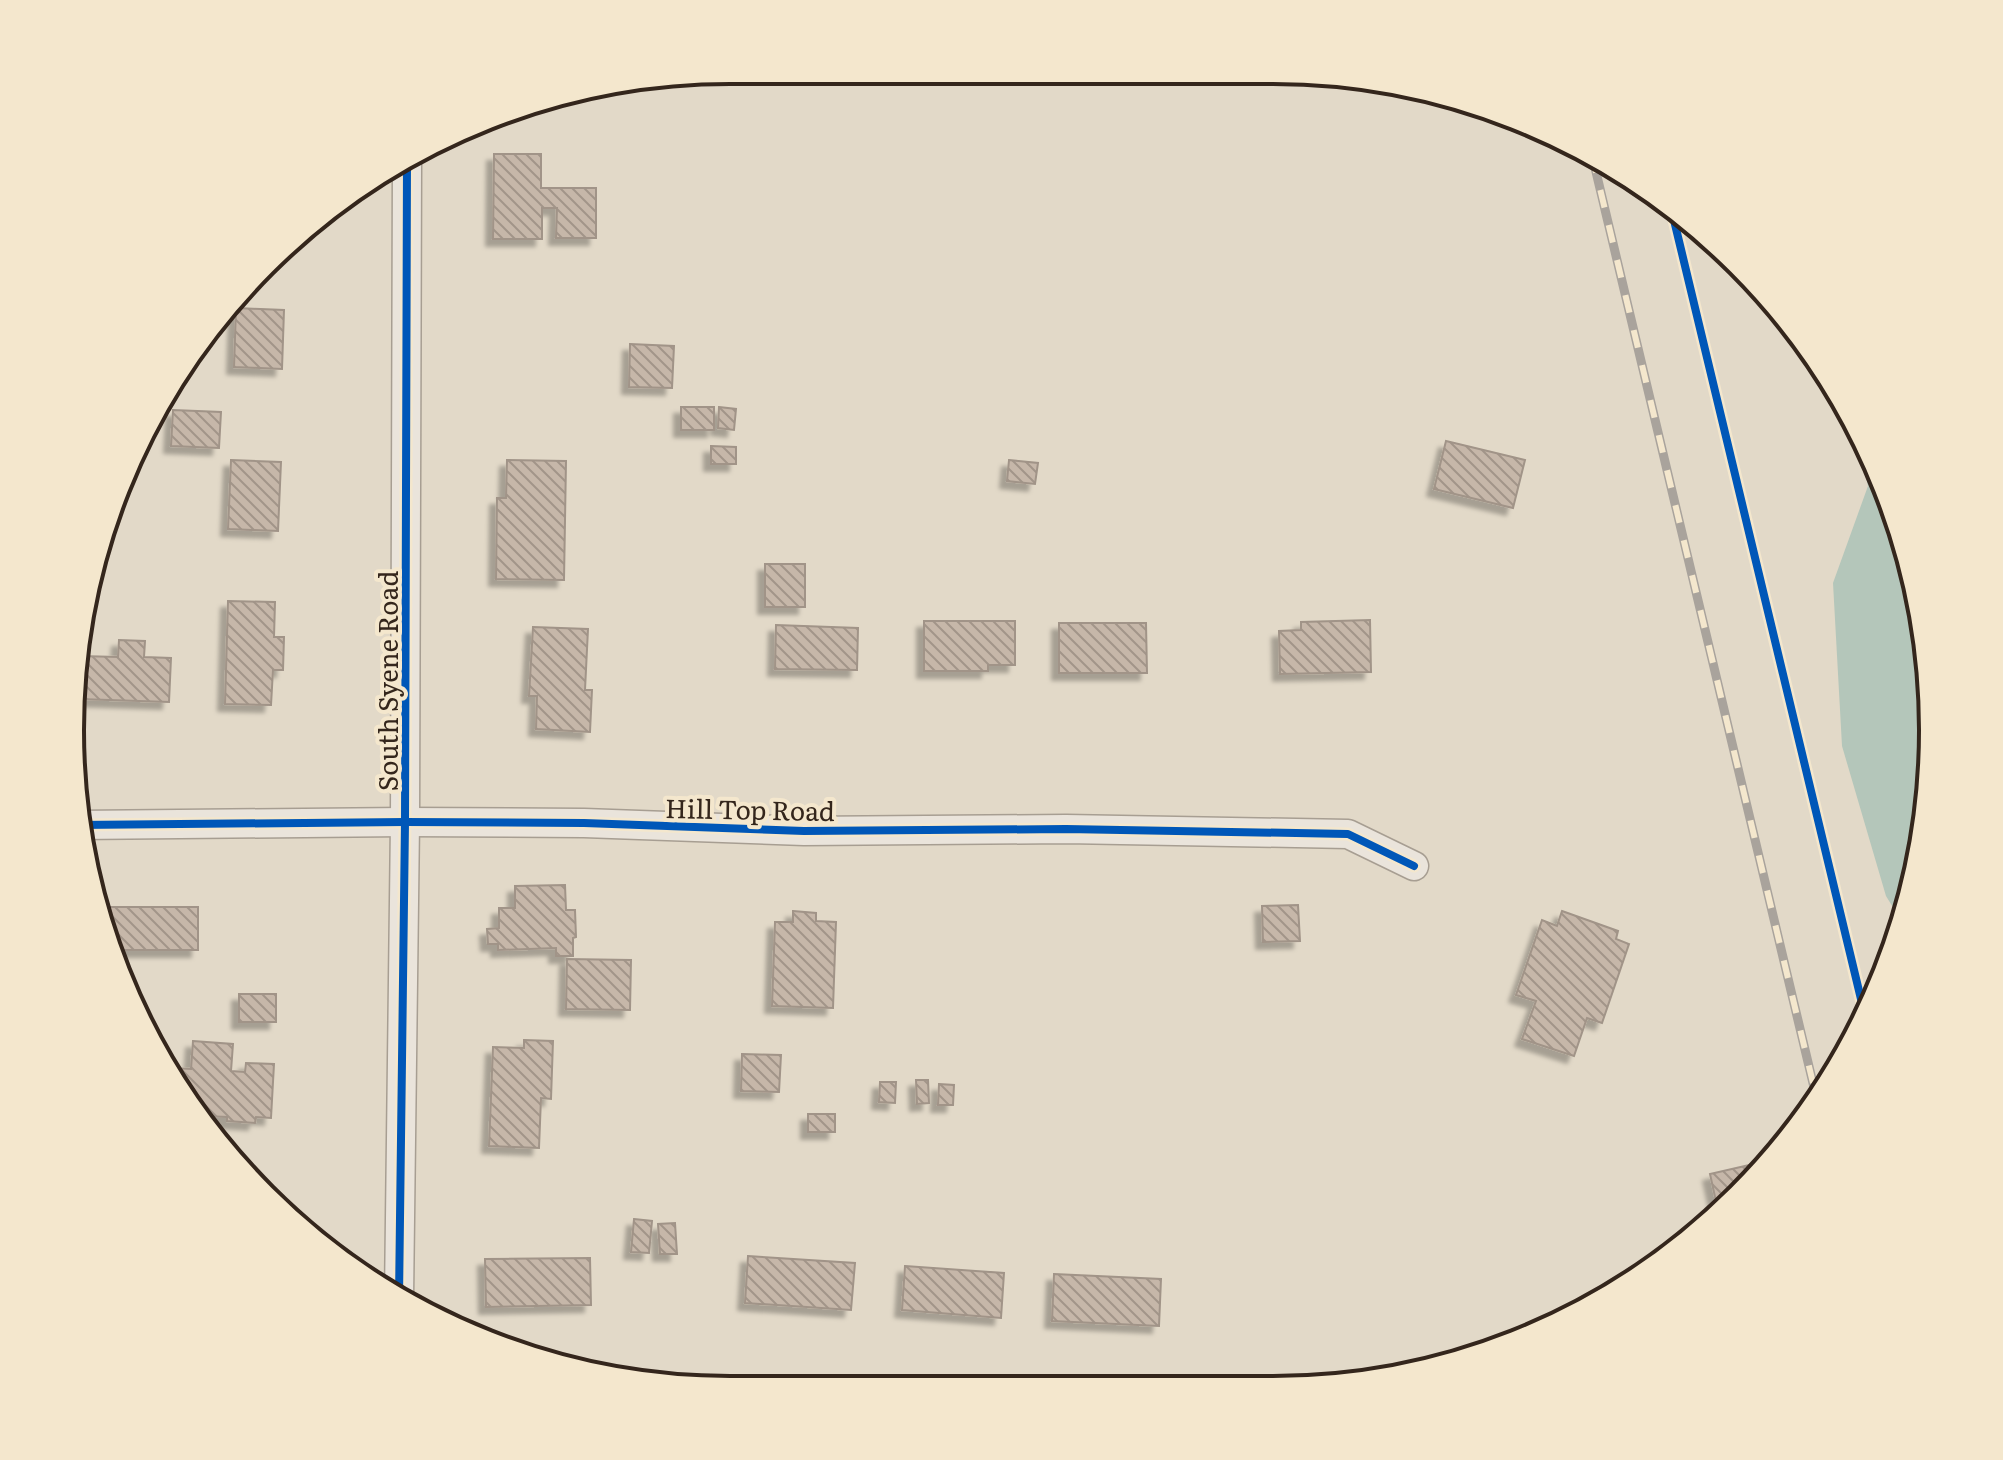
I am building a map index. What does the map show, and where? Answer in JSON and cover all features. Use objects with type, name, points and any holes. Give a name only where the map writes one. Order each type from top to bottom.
[{"type":"street","name":"South Syene Road","points":[[399,1284],[405,822],[407,171]]},
{"type":"street","name":"Hill Top Road","points":[[92,825],[584,823],[804,831],[1066,829],[1348,834],[1414,866]]},
{"type":"shaded area","points":[[1865,471],[1897,563],[1907,604],[1918,688],[1918,772],[1907,856],[1894,908],[1886,896],[1842,746],[1833,583],[1868,486]]},
{"type":"building","points":[[494,154],[541,154],[541,188],[596,188],[596,238],[556,238],[557,208],[542,208],[542,239],[493,239]]},
{"type":"building","points":[[241,308],[284,310],[282,369],[234,367],[236,314]]},
{"type":"building","points":[[630,344],[674,346],[672,388],[629,387]]},
{"type":"building","points":[[681,407],[714,407],[714,430],[681,430]]},
{"type":"building","points":[[719,407],[736,409],[734,430],[718,428]]},
{"type":"building","points":[[173,410],[221,412],[219,448],[171,446]]},
{"type":"building","points":[[1446,441],[1525,460],[1513,508],[1434,489]]},
{"type":"building","points":[[711,446],[736,447],[736,464],[711,464]]},
{"type":"building","points":[[231,460],[281,462],[278,531],[228,529]]},
{"type":"building","points":[[507,460],[566,461],[564,580],[496,579],[497,498],[506,498]]},
{"type":"building","points":[[1009,460],[1038,463],[1035,484],[1007,481]]},
{"type":"building","points":[[765,564],[805,564],[805,607],[765,607]]},
{"type":"building","points":[[228,601],[275,602],[274,637],[284,637],[283,670],[273,670],[271,705],[225,704]]},
{"type":"building","points":[[1370,620],[1371,672],[1280,674],[1279,631],[1301,630],[1301,622]]},
{"type":"building","points":[[924,621],[1015,621],[1015,665],[988,665],[988,671],[924,671]]},
{"type":"building","points":[[1059,623],[1146,623],[1147,673],[1059,673]]},
{"type":"building","points":[[776,625],[858,628],[857,670],[775,669]]},
{"type":"building","points":[[533,627],[588,629],[585,690],[592,690],[590,732],[536,729],[537,696],[529,696]]},
{"type":"building","points":[[119,640],[145,641],[144,657],[171,658],[169,702],[85,699],[89,656],[118,657]]},
{"type":"building","points":[[565,885],[566,910],[575,910],[573,956],[556,956],[556,948],[498,950],[498,944],[488,944],[487,929],[499,928],[499,908],[515,908],[515,886]]},
{"type":"building","points":[[1298,905],[1300,941],[1263,942],[1262,906]]},
{"type":"building","points":[[109,907],[198,907],[198,950],[123,950]]},
{"type":"building","points":[[793,911],[816,913],[816,921],[836,922],[833,1008],[772,1006],[775,922],[793,922]]},
{"type":"building","points":[[1562,911],[1618,931],[1616,939],[1629,944],[1602,1023],[1587,1018],[1574,1056],[1522,1039],[1536,1001],[1516,995],[1542,920],[1557,926]]},
{"type":"building","points":[[567,959],[631,960],[630,1010],[566,1009]]},
{"type":"building","points":[[239,994],[276,994],[276,1022],[239,1022]]},
{"type":"building","points":[[524,1040],[553,1041],[551,1099],[541,1098],[539,1148],[489,1146],[493,1047],[524,1048]]},
{"type":"building","points":[[193,1041],[233,1044],[231,1071],[245,1072],[246,1063],[274,1064],[271,1118],[256,1117],[255,1123],[212,1116],[180,1068],[191,1069]]},
{"type":"building","points":[[742,1054],[781,1055],[779,1092],[741,1091]]},
{"type":"building","points":[[916,1080],[928,1080],[929,1103],[917,1104]]},
{"type":"building","points":[[880,1082],[896,1082],[895,1103],[879,1102]]},
{"type":"building","points":[[939,1084],[954,1085],[953,1105],[938,1105]]},
{"type":"building","points":[[808,1114],[835,1114],[835,1132],[808,1132]]},
{"type":"building","points":[[1751,1165],[1716,1200],[1710,1174]]},
{"type":"building","points":[[634,1219],[652,1221],[649,1253],[631,1252]]},
{"type":"building","points":[[675,1223],[677,1254],[660,1254],[658,1224]]},
{"type":"building","points":[[748,1256],[855,1263],[851,1310],[745,1303]]},
{"type":"building","points":[[590,1258],[591,1305],[486,1307],[485,1259]]},
{"type":"building","points":[[905,1266],[1004,1273],[1001,1318],[902,1310]]},
{"type":"building","points":[[1054,1274],[1161,1279],[1159,1326],[1052,1321]]},
{"type":"railway","points":[[1596,171],[1813,1084]]},
{"type":"cycle path","points":[[399,1284],[405,822],[407,171]]},
{"type":"cycle path","points":[[1675,224],[1861,997]]},
{"type":"cycle path","points":[[92,825],[584,823],[804,831],[1066,829],[1348,834],[1414,866]]}]
